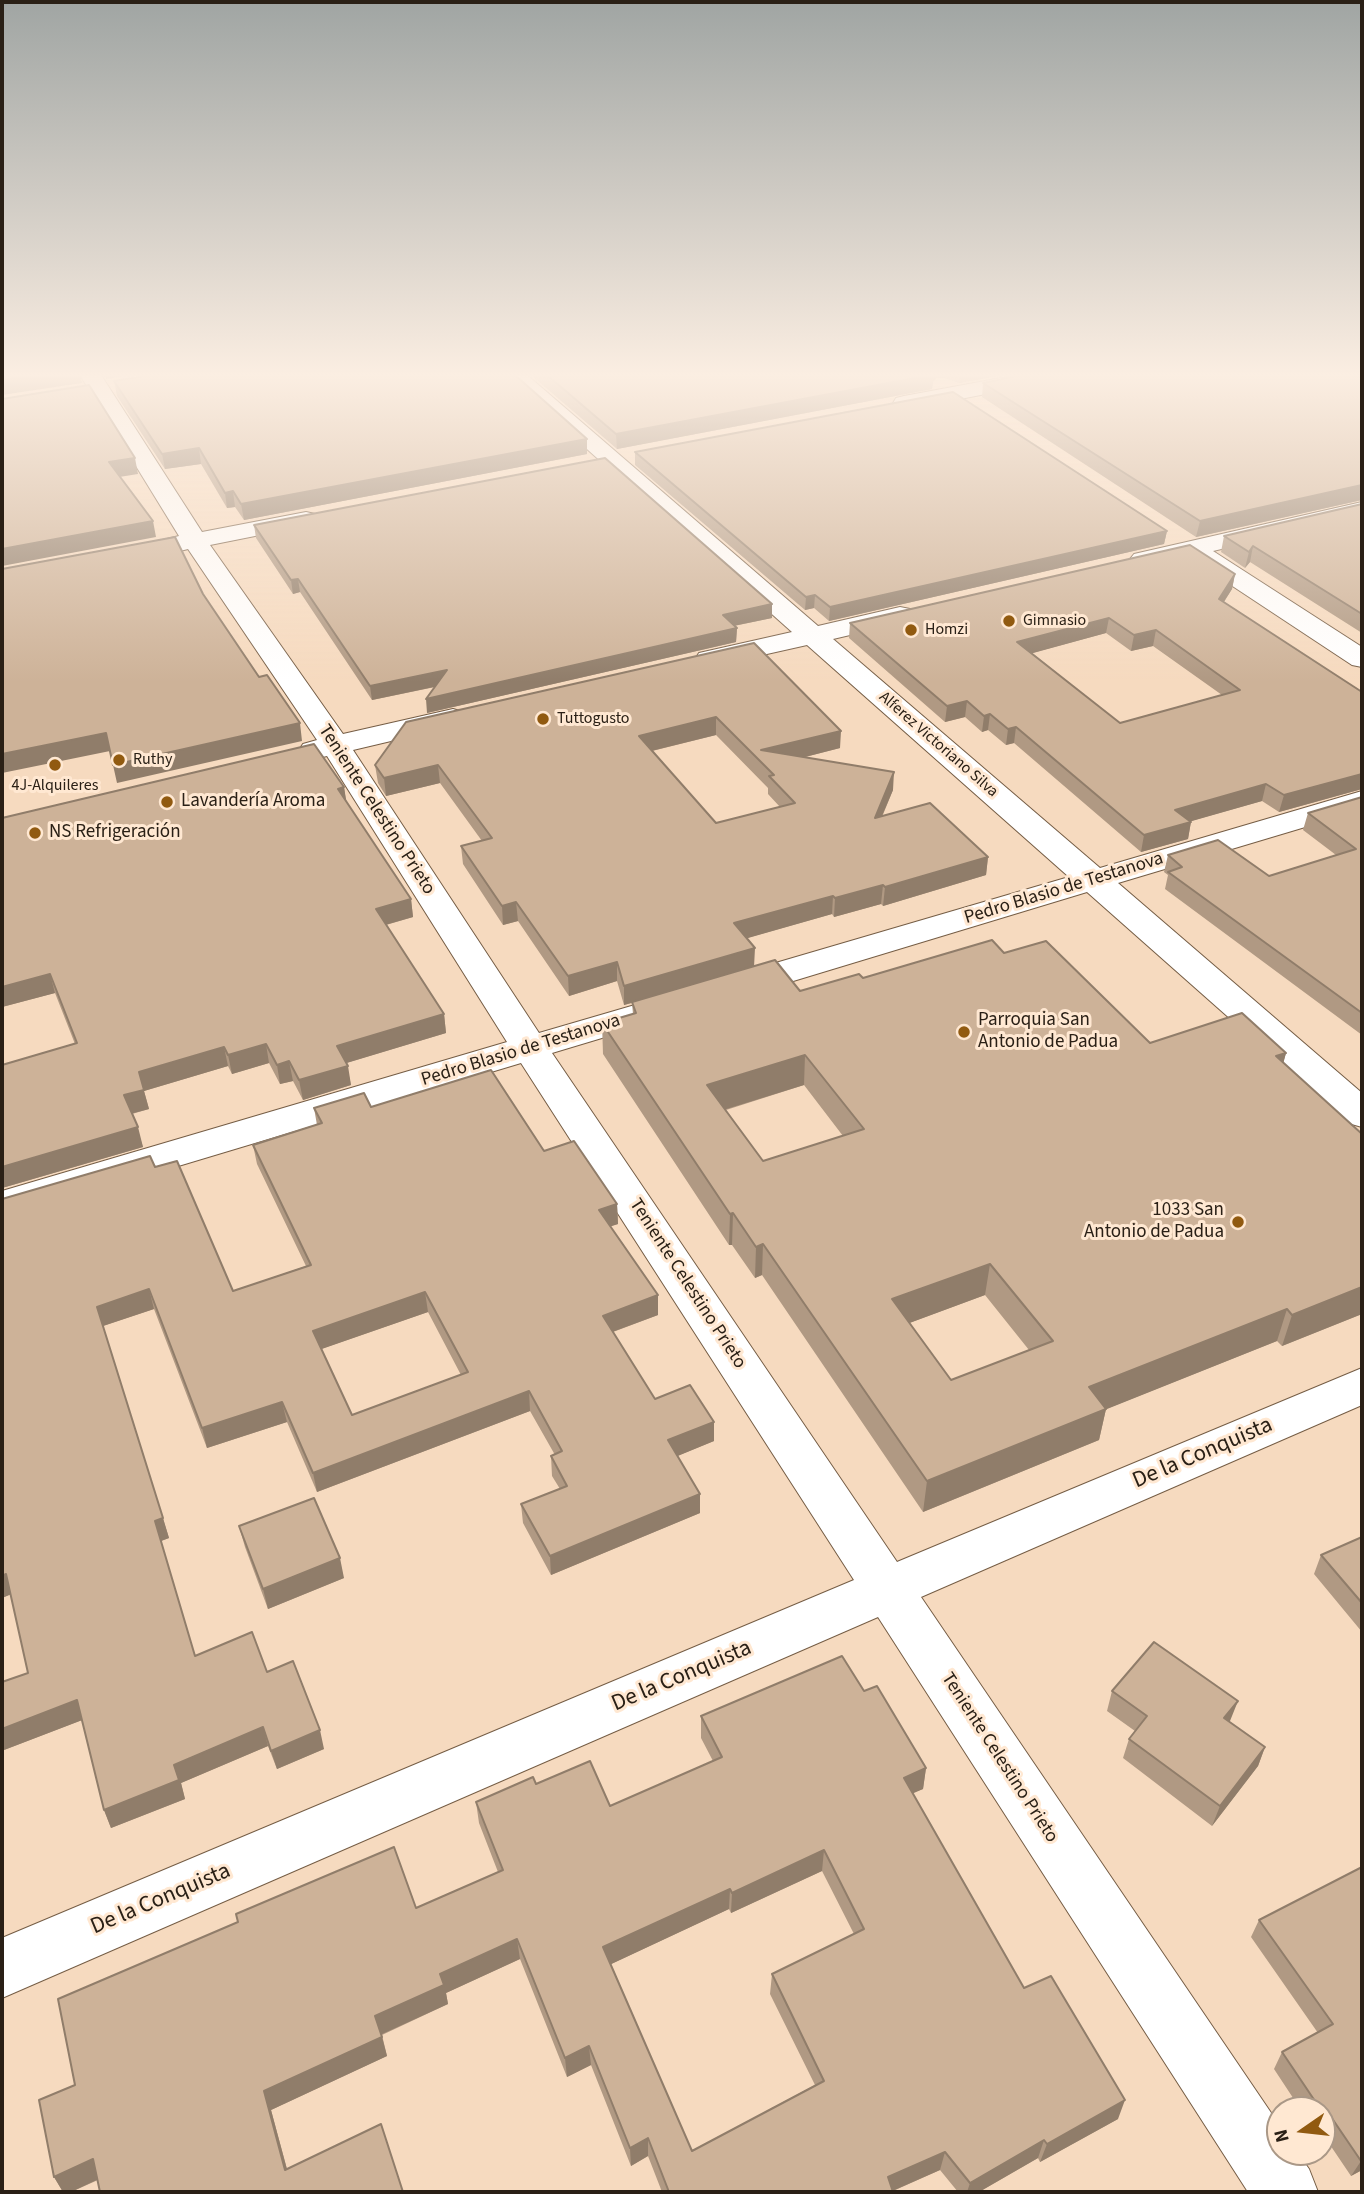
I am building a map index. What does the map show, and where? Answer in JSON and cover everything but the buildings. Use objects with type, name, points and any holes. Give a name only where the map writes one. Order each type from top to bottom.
[{"type":"street","name":"Teniente Celestino Prieto","points":[[155,477],[195,541],[335,745],[530,1048],[1286,2192]]},
{"type":"street","name":"Alferez Victoriano Silva","points":[[631,477],[1362,1114]]},
{"type":"street","points":[[1124,563],[1362,509]]},
{"type":"street","points":[[144,551],[329,514]]},
{"type":"street","points":[[1169,533],[1362,659]]},
{"type":"street","points":[[689,663],[919,610]]},
{"type":"street","points":[[282,757],[485,710]]},
{"type":"street","name":"Pedro Blasio de Testanova","points":[[2,1205],[1362,800]]},
{"type":"street","name":"De la Conquista","points":[[2,1968],[1362,1386]]},
{"type":"place","name":"Gimnasio","points":[[1009,621]]},
{"type":"place","name":"Homzi","points":[[911,630]]},
{"type":"place","name":"Tuttogusto","points":[[543,719]]},
{"type":"place","name":"Ruthy","points":[[119,760]]},
{"type":"place","name":"4J-Alquileres","points":[[55,765]]},
{"type":"place","name":"Lavandería Aroma","points":[[167,802]]},
{"type":"place","name":"NS Refrigeración","points":[[35,833]]},
{"type":"place","name":"Parroquia San Antonio de Padua","points":[[964,1032]]},
{"type":"place","name":"1033 San Antonio de Padua","points":[[1238,1222]]}]
